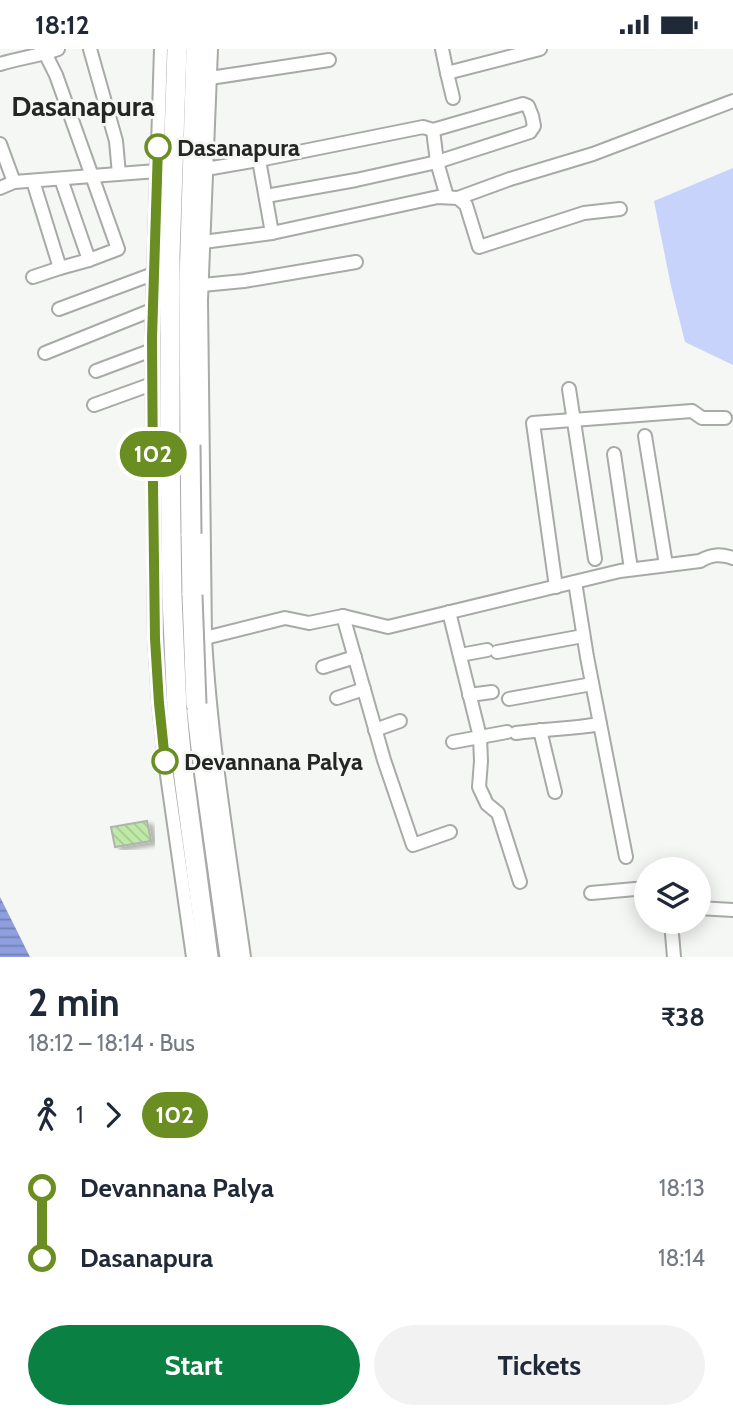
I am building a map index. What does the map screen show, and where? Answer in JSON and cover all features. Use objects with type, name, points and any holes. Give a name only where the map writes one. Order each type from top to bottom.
[{"type":"highway","points":[[177,49],[185,97],[193,642],[201,748],[230,957]]},
{"type":"highway","points":[[196,49],[185,97],[169,296],[172,620],[182,763],[208,957]]},
{"type":"street","points":[[0,64],[58,49]]},
{"type":"street","points":[[90,49],[116,141],[120,174]]},
{"type":"street","points":[[161,49],[152,310],[155,639],[165,761],[192,957]]},
{"type":"street","points":[[211,49],[202,285],[205,638],[211,717],[244,957]]},
{"type":"street","points":[[442,49],[453,98]]},
{"type":"street","points":[[447,72],[511,53],[540,49]]},
{"type":"street","points":[[33,277],[117,249],[56,75],[44,51]]},
{"type":"street","points":[[210,78],[329,60]]},
{"type":"street","points":[[203,243],[272,233],[438,197],[452,198],[593,154],[733,101]]},
{"type":"street","points":[[206,169],[423,127],[433,130],[523,104],[528,106],[532,115],[534,126],[530,132],[437,162],[266,196]]},
{"type":"street","points":[[433,130],[437,162],[452,198],[466,205],[479,247],[584,213],[620,209]]},
{"type":"street","points":[[0,144],[15,182]]},
{"type":"street","points":[[259,160],[272,233]]},
{"type":"street","points":[[0,188],[15,182],[157,171]]},
{"type":"street","points":[[61,179],[89,260]]},
{"type":"street","points":[[33,181],[60,268]]},
{"type":"street","points":[[202,285],[244,281],[356,262]]},
{"type":"street","points":[[59,309],[153,274]]},
{"type":"street","points":[[45,352],[152,310]]},
{"type":"street","points":[[96,371],[152,350]]},
{"type":"street","points":[[94,405],[152,384]]},
{"type":"street","points":[[569,389],[595,559]]},
{"type":"street","points":[[556,587],[533,423],[692,411],[702,418],[725,418]]},
{"type":"street","points":[[645,436],[666,565]]},
{"type":"street","points":[[614,454],[631,569]]},
{"type":"street","points":[[153,485],[203,490]]},
{"type":"street","points":[[155,639],[205,638],[285,618],[309,623],[343,616],[388,627],[631,569],[700,561],[711,555],[733,558]]},
{"type":"street","points":[[575,582],[625,857]]},
{"type":"street","points":[[449,612],[480,737],[479,787],[487,804],[498,813],[520,882]]},
{"type":"street","points":[[343,616],[413,845],[450,832]]},
{"type":"street","points":[[460,655],[583,636]]},
{"type":"street","points":[[323,667],[355,657]]},
{"type":"street","points":[[509,699],[592,684]]},
{"type":"street","points":[[337,698],[364,689]]},
{"type":"street","points":[[469,695],[492,692]]},
{"type":"street","points":[[376,730],[400,721]]},
{"type":"street","points":[[453,742],[600,724]]},
{"type":"street","points":[[540,730],[555,792]]},
{"type":"street","points":[[591,893],[634,889]]},
{"type":"street","points":[[711,909],[733,910]]},
{"type":"street","points":[[672,934],[674,957]]},
{"type":"shaded area","points":[[733,168],[733,365],[685,342],[654,201]]},
{"type":"water","points":[[0,897],[30,957],[0,957]]},
{"type":"building","points":[[147,821],[151,841],[115,847],[111,827]]},
{"type":"bus line","name":"102","points":[[158,147],[152,338],[153,485],[155,639],[165,761]]},
{"type":"place","name":"Dasanapura","points":[[158,147]]},
{"type":"place","name":"Devannana Palya","points":[[165,761]]},
{"type":"district","name":"Dasanapura","points":[[83,106]]}]
